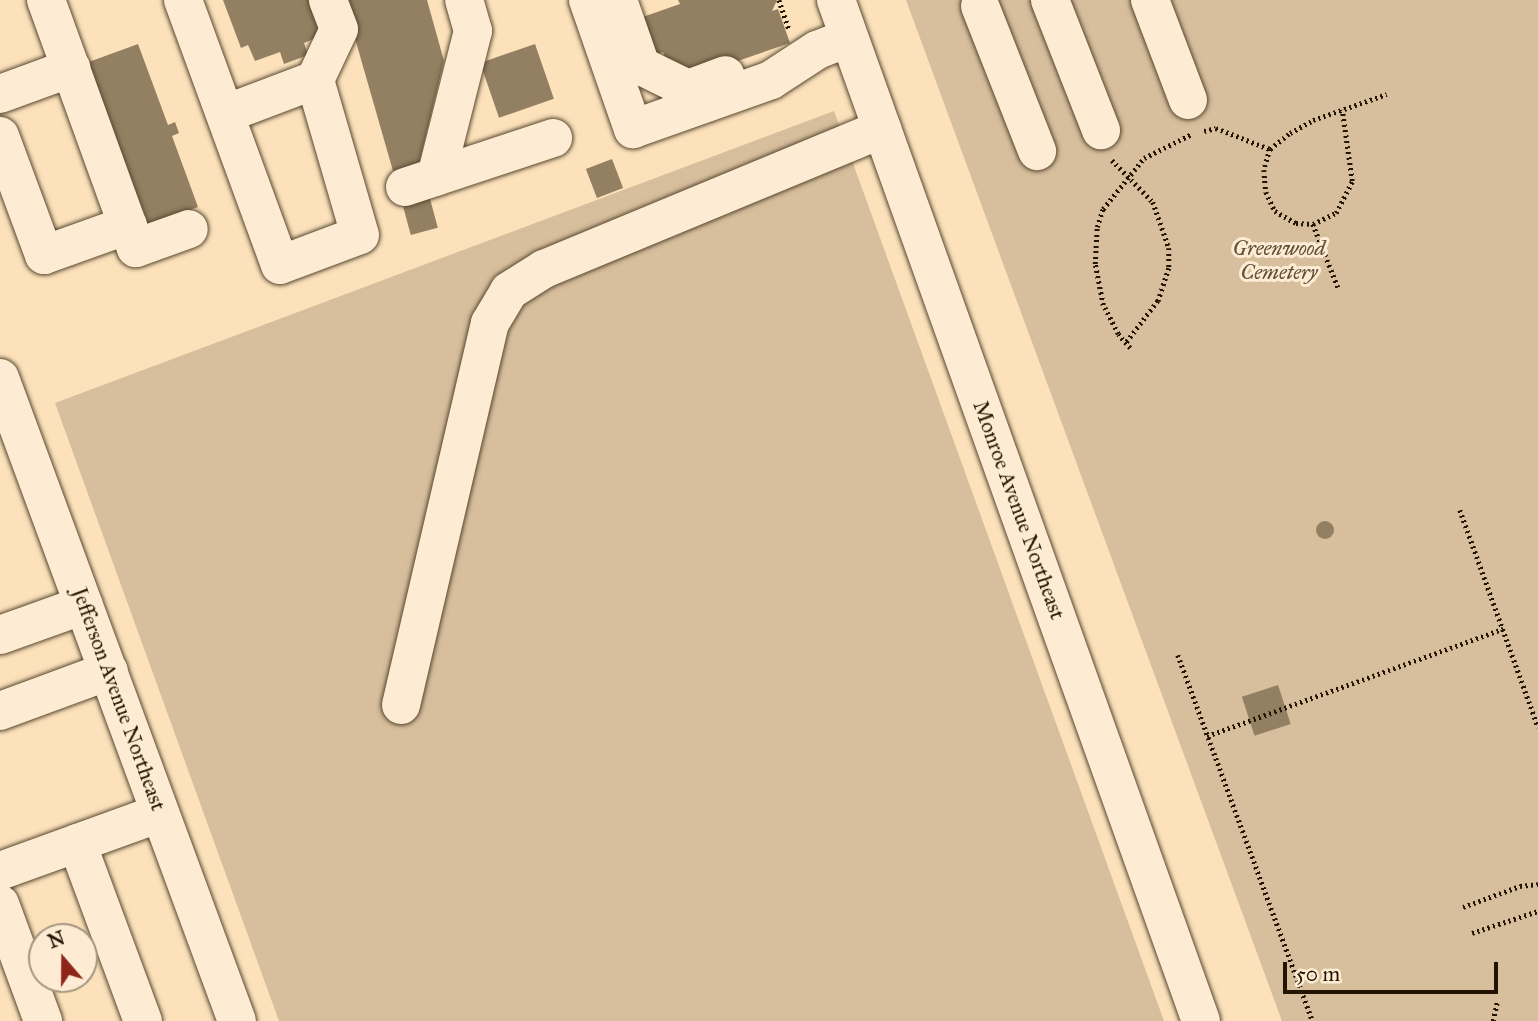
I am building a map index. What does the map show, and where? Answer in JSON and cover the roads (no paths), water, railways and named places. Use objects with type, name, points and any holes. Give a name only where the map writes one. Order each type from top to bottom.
[{"type":"street","points":[[46,0],[136,248],[189,229]]},
{"type":"street","points":[[183,0],[280,265],[360,236],[315,80],[339,29],[328,0]]},
{"type":"street","points":[[464,0],[472,31],[421,182],[553,138]]},
{"type":"street","points":[[588,0],[633,129],[771,80],[833,44]]},
{"type":"street","points":[[618,0],[641,66],[688,89],[797,50],[833,44]]},
{"type":"street","name":"Monroe Avenue Northeast","points":[[836,0],[833,44],[882,130],[1201,1021]]},
{"type":"street","points":[[1050,0],[1101,130]]},
{"type":"street","points":[[1150,0],[1188,100]]},
{"type":"street","points":[[980,6],[1037,151]]},
{"type":"street","points":[[0,94],[71,68]]},
{"type":"street","points":[[225,114],[315,80]]},
{"type":"street","points":[[401,705],[490,323],[509,291],[537,272],[882,130]]},
{"type":"street","points":[[0,136],[11,198],[44,256],[128,225]]},
{"type":"street","name":"Jefferson Avenue Northeast","points":[[0,378],[237,1021]]},
{"type":"street","points":[[0,635],[84,605]]},
{"type":"street","points":[[0,711],[109,671]]},
{"type":"street","points":[[0,872],[160,813]]},
{"type":"street","points":[[77,843],[143,1021]]},
{"type":"street","points":[[0,904],[43,1021]]},
{"type":"park label","name":"Greenwood Cemetery","points":[[1279,260]]}]
